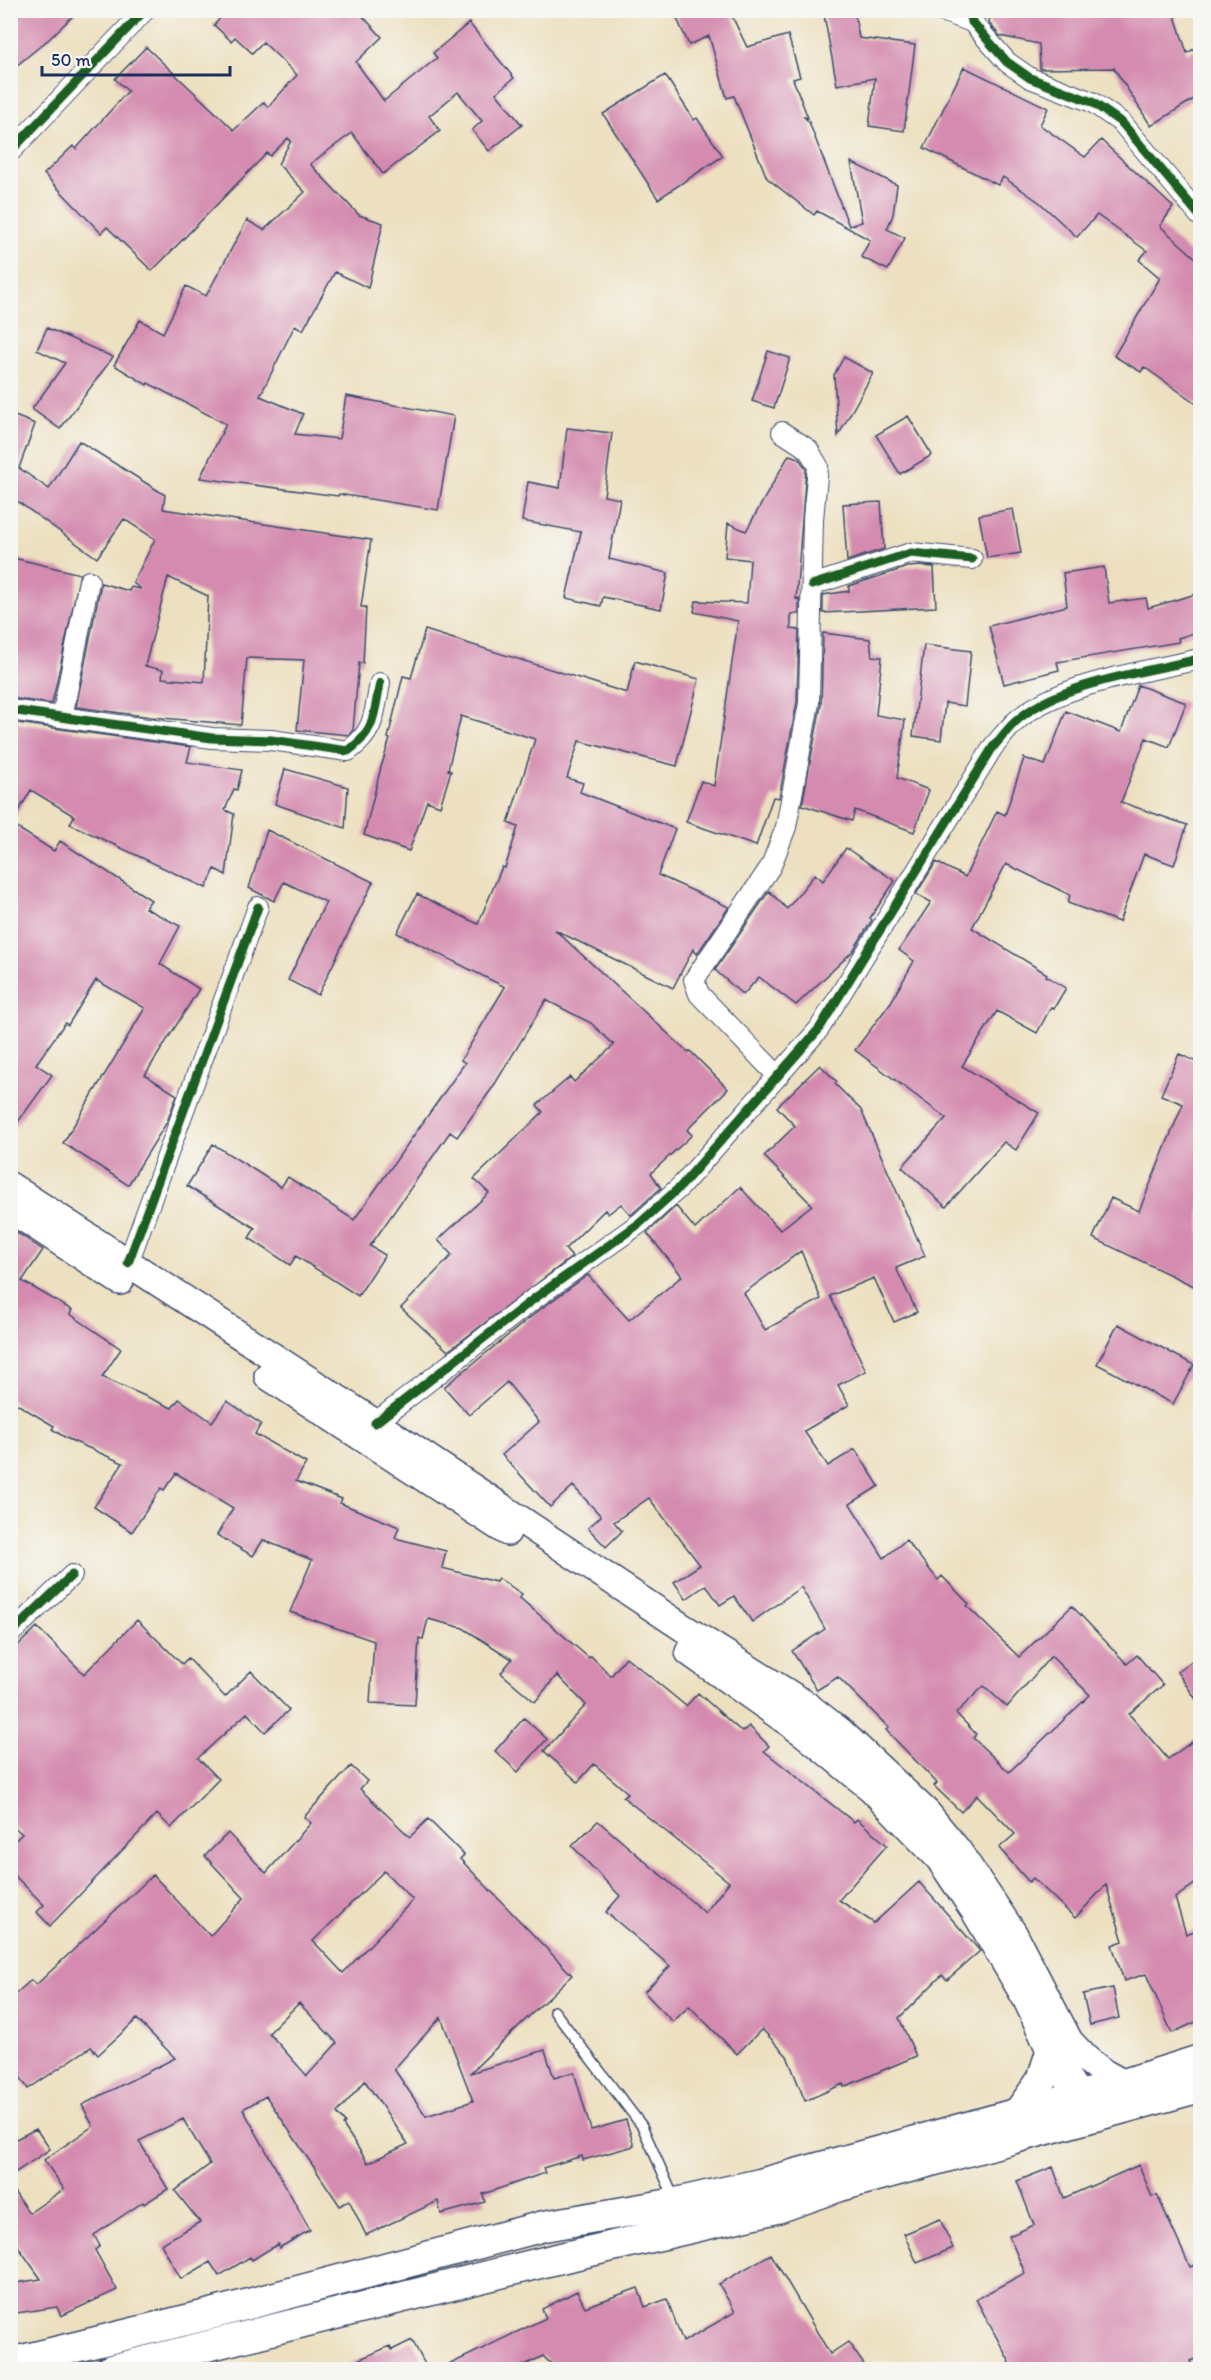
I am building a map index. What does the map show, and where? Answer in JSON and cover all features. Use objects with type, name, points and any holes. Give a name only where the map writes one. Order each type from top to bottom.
[{"type":"main road","points":[[10,1186],[375,1423],[682,1627],[805,1704],[869,1756],[927,1813],[958,1851],[1013,1934],[1069,2041],[1086,2059],[1104,2073],[1124,2084]]},
{"type":"main road","points":[[10,1209],[647,1623],[805,1734],[872,1789],[939,1858],[974,1910],[1027,2000],[1051,2052],[1078,2095]]},
{"type":"main road","points":[[1019,2112],[1042,2080],[1051,2052]]},
{"type":"main road","points":[[111,2370],[552,2260],[768,2196],[813,2169],[1124,2084],[1200,2060]]},
{"type":"main road","points":[[10,2363],[215,2313],[544,2226],[676,2203],[768,2196],[840,2186],[1200,2087]]},
{"type":"main road","points":[[544,2226],[552,2260]]},
{"type":"street","points":[[10,152],[145,10]]},
{"type":"street","points":[[939,10],[971,16],[1006,62],[1030,78],[1092,102],[1122,123],[1200,216]]},
{"type":"street","points":[[778,1076],[699,994],[694,980],[771,866],[786,826],[809,702],[813,519],[818,466],[808,449],[782,432]]},
{"type":"street","points":[[812,585],[911,553],[972,559]]},
{"type":"street","points":[[62,717],[89,581]]},
{"type":"street","points":[[375,1423],[535,1298],[640,1222],[681,1186],[819,1029],[988,755],[1015,722],[1073,689],[1200,659]]},
{"type":"street","points":[[10,710],[212,738],[271,740],[348,752],[363,741],[371,725],[380,683]]},
{"type":"street","points":[[128,1263],[258,907]]},
{"type":"street","points":[[10,1634],[72,1575]]},
{"type":"lane","points":[[554,2011],[642,2126],[676,2203]]},
{"type":"building","points":[[10,10],[79,10],[49,39],[10,71]]},
{"type":"building","points":[[228,10],[357,10],[382,37],[356,62],[384,101],[437,58],[433,53],[469,23],[514,78],[496,93],[522,125],[489,151],[472,130],[482,121],[458,92],[429,116],[440,131],[383,174],[352,133],[310,164],[359,215],[383,223],[368,288],[335,272],[303,330],[295,325],[260,396],[303,414],[295,434],[339,439],[346,396],[454,416],[438,510],[339,494],[338,496],[200,478],[226,424],[148,383],[147,385],[114,365],[140,320],[163,333],[186,286],[206,296],[247,220],[264,230],[305,192],[278,164],[291,141],[288,138],[270,156],[267,153],[152,271],[107,227],[101,233],[44,174],[73,146],[76,149],[128,91],[115,79],[146,47],[234,130],[264,102],[268,107],[297,75],[263,42],[252,53],[235,37],[231,41],[214,25]]},
{"type":"building","points":[[673,10],[729,10],[747,47],[788,35],[800,77],[793,79],[808,118],[804,117],[809,122],[849,226],[862,222],[851,162],[897,185],[893,215],[887,229],[905,238],[888,270],[861,257],[870,240],[817,211],[814,215],[767,178],[734,96],[727,98],[709,36],[689,45]]},
{"type":"building","points":[[854,10],[859,38],[915,45],[904,131],[869,126],[875,78],[837,85],[824,15]]},
{"type":"building","points":[[991,10],[1173,10],[1187,53],[1194,49],[1200,59],[1200,95],[1151,126],[1114,68],[1040,69],[1039,44],[1000,36],[989,23]]},
{"type":"building","points":[[964,67],[1048,108],[1040,125],[1085,157],[1101,140],[1173,207],[1160,226],[1200,262],[1200,406],[1144,367],[1141,372],[1114,356],[1160,278],[1139,260],[1147,251],[1097,215],[1077,237],[1039,202],[1003,177],[998,185],[924,148]]},
{"type":"building","points":[[665,75],[694,120],[697,118],[723,156],[658,199],[603,114]]},
{"type":"building","points":[[47,328],[113,357],[60,429],[32,409],[65,363],[37,350]]},
{"type":"building","points":[[768,351],[790,358],[774,408],[752,401]]},
{"type":"building","points":[[844,357],[873,373],[838,436],[834,375]]},
{"type":"building","points":[[10,414],[35,424],[19,468],[49,489],[79,441],[165,495],[163,509],[371,540],[361,607],[366,607],[363,663],[359,663],[353,730],[349,735],[297,730],[304,660],[247,658],[241,725],[151,717],[76,707],[101,583],[129,591],[131,587],[141,589],[133,583],[155,539],[124,519],[97,558],[10,496]],"holes":[[[168,577],[208,596],[204,682],[162,678],[163,670],[145,666]]]},
{"type":"building","points":[[908,416],[932,455],[900,474],[876,435]]},
{"type":"building","points":[[567,428],[612,433],[604,496],[620,499],[609,559],[668,573],[661,609],[603,597],[601,606],[566,598],[581,532],[522,521],[528,482],[560,488]]},
{"type":"building","points":[[789,455],[799,458],[806,469],[796,599],[799,598],[799,614],[791,614],[791,629],[799,630],[797,702],[779,798],[773,797],[756,846],[686,822],[701,781],[714,786],[738,621],[694,612],[696,601],[747,603],[750,560],[725,557],[728,523],[746,531]]},
{"type":"building","points":[[881,502],[884,549],[847,561],[843,504]]},
{"type":"building","points":[[1013,509],[1021,553],[987,558],[979,515]]},
{"type":"building","points":[[10,557],[80,574],[52,704],[10,698]]},
{"type":"building","points":[[908,567],[934,567],[936,607],[823,613],[823,595],[849,591],[849,586]]},
{"type":"building","points":[[1104,567],[1109,603],[1146,598],[1148,608],[1196,594],[1200,608],[1200,631],[1178,638],[1179,642],[1057,662],[1059,670],[1004,684],[989,626],[1067,606],[1063,573]]},
{"type":"building","points":[[425,630],[627,693],[635,661],[699,679],[677,766],[579,741],[567,778],[583,783],[580,792],[675,829],[658,875],[729,907],[697,954],[693,949],[673,988],[555,930],[688,1052],[690,1051],[728,1089],[687,1130],[692,1135],[651,1173],[661,1188],[631,1215],[621,1204],[608,1214],[605,1210],[565,1249],[572,1257],[448,1351],[401,1308],[452,1255],[438,1240],[489,1193],[474,1179],[543,1112],[537,1105],[570,1077],[574,1082],[614,1045],[591,1023],[546,1000],[493,1087],[457,1137],[450,1132],[370,1246],[385,1255],[358,1296],[296,1256],[290,1265],[249,1238],[255,1228],[187,1186],[213,1144],[281,1187],[288,1177],[354,1220],[465,1063],[461,1060],[505,987],[397,933],[417,894],[478,924],[502,867],[505,868],[518,827],[508,823],[535,739],[461,716],[448,770],[451,771],[440,806],[427,801],[409,851],[364,835],[390,739],[388,738],[403,676],[411,678]]},
{"type":"building","points":[[823,633],[870,639],[872,656],[882,657],[876,715],[905,720],[897,778],[929,790],[914,832],[855,810],[852,821],[802,805],[821,705]]},
{"type":"building","points":[[924,645],[971,651],[965,706],[945,703],[941,740],[913,736]]},
{"type":"building","points":[[1138,685],[1186,703],[1169,747],[1146,738],[1121,802],[1187,825],[1174,865],[1144,854],[1119,922],[1068,903],[1070,895],[1006,864],[972,928],[1066,988],[1054,1008],[1051,1007],[1037,1033],[997,1011],[962,1066],[1039,1113],[1016,1150],[1004,1142],[946,1207],[902,1167],[946,1118],[855,1050],[891,1002],[914,961],[899,950],[931,902],[916,894],[936,862],[965,877],[997,811],[1005,815],[1024,758],[1045,765],[1066,711],[1121,732]]},
{"type":"building","points":[[10,722],[191,747],[187,762],[242,770],[237,790],[234,789],[225,810],[234,814],[226,875],[215,869],[206,888],[70,824],[74,816],[31,790],[11,824],[54,851],[60,841],[151,900],[145,908],[180,926],[160,964],[199,989],[145,1075],[177,1095],[167,1122],[128,1185],[63,1143],[145,1008],[96,980],[68,1025],[65,1023],[36,1064],[52,1075],[10,1133]]},
{"type":"building","points":[[285,769],[348,787],[345,828],[275,804]]},
{"type":"building","points":[[267,830],[373,882],[318,995],[288,980],[326,902],[284,882],[274,901],[249,888]]},
{"type":"building","points":[[846,848],[895,881],[870,918],[872,920],[853,951],[796,1005],[759,977],[743,995],[715,970],[769,891],[787,909],[815,874],[823,881]]},
{"type":"building","points":[[1179,1054],[1200,1063],[1200,1289],[1093,1238],[1111,1198],[1139,1211],[1183,1104],[1161,1095]]},
{"type":"building","points":[[820,1065],[837,1082],[835,1084],[861,1110],[925,1256],[896,1268],[917,1312],[894,1322],[874,1278],[830,1296],[866,1371],[838,1385],[849,1405],[804,1431],[828,1466],[855,1449],[879,1486],[850,1504],[884,1558],[906,1540],[938,1580],[942,1576],[969,1604],[967,1606],[1019,1657],[1072,1606],[1127,1664],[1137,1655],[1163,1685],[1129,1714],[1168,1759],[1200,1736],[1200,1880],[1175,1898],[1186,1934],[1200,1929],[1200,2020],[1172,2033],[1146,1974],[1124,1981],[1112,1945],[1123,1941],[1106,1885],[1075,1918],[1033,1878],[1029,1882],[999,1848],[1015,1834],[977,1795],[961,1812],[934,1786],[937,1783],[886,1730],[889,1728],[838,1677],[817,1690],[792,1651],[825,1629],[801,1587],[752,1622],[734,1596],[720,1605],[706,1585],[686,1599],[674,1582],[700,1565],[649,1498],[614,1522],[622,1531],[606,1547],[588,1528],[601,1516],[573,1486],[550,1507],[502,1455],[539,1422],[507,1382],[469,1415],[444,1387],[542,1308],[588,1275],[629,1320],[682,1276],[647,1233],[676,1206],[695,1229],[740,1187],[780,1230],[812,1205],[764,1156],[795,1126],[777,1107]],"holes":[[[801,1251],[821,1299],[765,1330],[744,1293]],[[1051,1656],[1090,1695],[1009,1772],[973,1738],[976,1734],[956,1713],[984,1686],[1007,1707]]]},
{"type":"building","points":[[10,1228],[43,1250],[22,1281],[72,1310],[70,1314],[121,1349],[102,1377],[172,1408],[179,1399],[212,1422],[227,1401],[261,1424],[255,1434],[306,1463],[296,1481],[342,1499],[340,1503],[399,1527],[395,1538],[446,1551],[442,1568],[496,1582],[498,1578],[522,1594],[520,1598],[589,1658],[591,1656],[611,1676],[626,1657],[686,1706],[698,1693],[742,1732],[749,1726],[769,1746],[764,1751],[854,1822],[857,1819],[887,1845],[839,1900],[874,1923],[919,1882],[980,1951],[947,1980],[942,1975],[899,2018],[916,2056],[805,2101],[787,2056],[762,2029],[737,2054],[689,2006],[673,2022],[644,1992],[670,1966],[606,1912],[620,1896],[572,1846],[598,1821],[705,1913],[729,1882],[623,1797],[628,1793],[594,1764],[578,1782],[544,1751],[586,1705],[557,1675],[535,1702],[501,1673],[512,1659],[463,1628],[428,1619],[423,1639],[419,1638],[415,1705],[370,1703],[374,1641],[290,1612],[312,1560],[263,1540],[253,1556],[217,1535],[233,1508],[176,1473],[164,1490],[161,1488],[132,1532],[94,1507],[123,1463],[66,1438],[52,1429],[54,1426],[10,1400]]},
{"type":"building","points":[[1118,1324],[1194,1365],[1173,1404],[1097,1364]]},
{"type":"building","points":[[137,1620],[182,1664],[188,1658],[225,1697],[251,1671],[289,1710],[265,1732],[247,1713],[198,1758],[219,1779],[171,1828],[157,1814],[50,1926],[37,1912],[44,1905],[10,1871],[10,1845],[22,1834],[10,1823],[10,1653],[37,1627],[84,1674]]},
{"type":"building","points":[[1200,1655],[1200,1705],[1177,1672]]},
{"type":"building","points":[[524,1718],[547,1739],[518,1772],[495,1751]]},
{"type":"building","points":[[351,1766],[367,1781],[360,1789],[410,1837],[428,1819],[464,1855],[460,1859],[572,1975],[470,2073],[545,2050],[554,2078],[574,2072],[591,2130],[626,2120],[634,2146],[583,2160],[582,2156],[543,2168],[545,2173],[483,2194],[485,2202],[441,2214],[438,2201],[366,2235],[349,2200],[340,2206],[266,2096],[243,2109],[310,2230],[279,2248],[278,2244],[252,2260],[250,2257],[219,2276],[210,2262],[181,2279],[161,2244],[200,2222],[175,2191],[210,2164],[183,2119],[139,2141],[168,2189],[144,2204],[143,2202],[94,2235],[100,2246],[95,2250],[117,2290],[61,2316],[57,2307],[10,2314],[10,2284],[41,2279],[10,2235],[10,2186],[29,2213],[64,2189],[44,2160],[93,2126],[82,2105],[175,2058],[137,2019],[98,2055],[91,2047],[28,2089],[10,2062],[10,1999],[31,1980],[36,1985],[153,1875],[210,1936],[244,1898],[205,1856],[228,1833],[266,1873],[311,1823],[304,1817]],"holes":[[[384,1871],[413,1900],[343,1973],[313,1941]],[[299,2003],[337,2043],[307,2076],[269,2033]],[[441,2017],[473,2101],[426,2116],[394,2069]],[[365,2081],[408,2144],[368,2163],[337,2113]]]},
{"type":"building","points":[[1113,1988],[1119,2018],[1090,2025],[1083,1994]]},
{"type":"building","points":[[36,2129],[50,2149],[10,2176],[10,2142]]},
{"type":"building","points":[[1139,2165],[1152,2197],[1157,2195],[1190,2267],[1200,2263],[1200,2357],[1190,2361],[1194,2370],[1014,2370],[976,2299],[1025,2273],[1009,2236],[1034,2225],[1017,2181],[1053,2167],[1064,2198]]},
{"type":"building","points":[[940,2219],[953,2248],[917,2263],[904,2234]]},
{"type":"building","points":[[771,2254],[830,2354],[848,2342],[868,2370],[557,2370],[543,2356],[515,2370],[438,2370],[546,2318],[542,2309],[577,2291],[585,2307],[638,2288],[645,2307],[667,2299],[683,2342],[735,2312],[719,2284]]},
{"type":"building","points":[[412,2340],[428,2370],[335,2370],[390,2346],[392,2350]]},
{"type":"cycle path","points":[[10,152],[145,10]]},
{"type":"cycle path","points":[[970,10],[972,22],[1007,62],[1030,78],[1092,102],[1122,123],[1200,216]]},
{"type":"cycle path","points":[[812,585],[911,553],[972,559]]},
{"type":"cycle path","points":[[375,1423],[535,1298],[640,1223],[681,1186],[819,1029],[993,747],[1014,723],[1032,709],[1077,689],[1128,674],[1200,659]]},
{"type":"cycle path","points":[[10,710],[212,738],[271,740],[348,751],[364,737],[372,722],[380,683]]},
{"type":"cycle path","points":[[128,1263],[258,907]]},
{"type":"cycle path","points":[[10,1634],[72,1575]]}]
